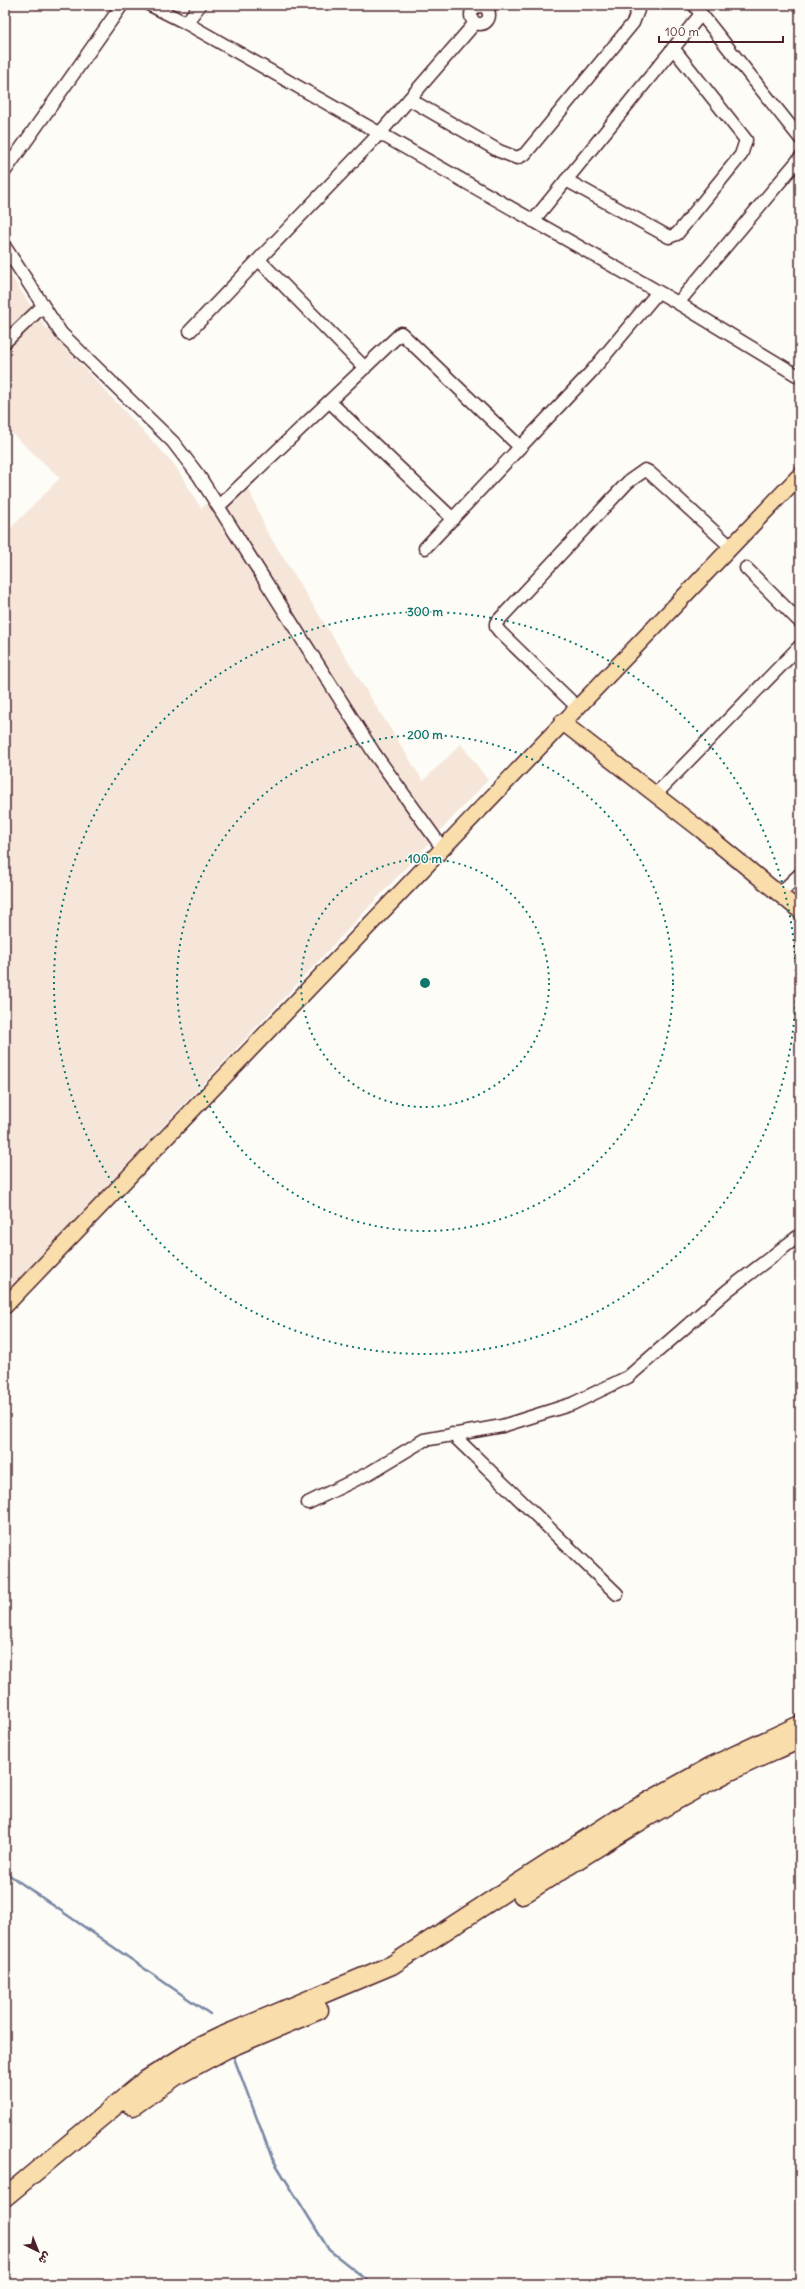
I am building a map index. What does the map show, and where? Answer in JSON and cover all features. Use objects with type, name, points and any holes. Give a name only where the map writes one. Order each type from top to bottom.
[{"type":"highway","points":[[5,2197],[146,2080],[196,2048],[392,1965],[617,1819],[712,1766],[800,1725]]},
{"type":"highway","points":[[5,2210],[46,2179],[130,2108],[176,2076],[226,2049],[354,1995],[398,1974],[622,1831],[718,1777],[798,1744]]},
{"type":"main road","points":[[5,1306],[443,849],[576,707],[800,475]]},
{"type":"main road","points":[[562,722],[656,794],[800,911]]},
{"type":"street","points":[[5,171],[122,5]]},
{"type":"street","points":[[150,5],[186,23],[678,303],[800,377]]},
{"type":"street","points":[[186,23],[200,5]]},
{"type":"street","points":[[409,99],[499,151],[517,158],[525,154],[634,23],[638,10],[637,5]]},
{"type":"street","points":[[190,331],[380,133],[475,23],[470,15],[472,10],[480,6],[486,6]]},
{"type":"street","points":[[533,221],[673,48],[698,10],[800,138]]},
{"type":"street","points":[[566,180],[669,237],[676,234],[741,156],[746,140],[673,48]]},
{"type":"street","points":[[678,303],[800,158]]},
{"type":"street","points":[[5,248],[61,333],[173,442],[199,476],[374,752],[443,849]]},
{"type":"street","points":[[259,260],[365,368]]},
{"type":"street","points":[[425,548],[591,372],[658,292]]},
{"type":"street","points":[[5,342],[43,306]]},
{"type":"street","points":[[219,506],[401,333],[520,447]]},
{"type":"street","points":[[330,402],[453,518]]},
{"type":"street","points":[[576,707],[500,632],[496,627],[496,622],[623,487],[636,475],[645,470],[649,472],[731,547]]},
{"type":"street","points":[[746,568],[800,622]]},
{"type":"street","points":[[656,794],[800,646]]},
{"type":"street","points":[[779,894],[800,874]]},
{"type":"street","points":[[308,1503],[370,1472],[424,1440],[502,1426],[572,1404],[628,1377],[728,1290],[800,1235]]},
{"type":"street","points":[[452,1434],[617,1594]]},
{"type":"shaded area","points":[[5,267],[43,324],[174,464],[201,508],[244,477],[266,530],[423,781],[461,744],[488,780],[5,1295],[5,534],[60,478],[5,427]]},
{"type":"waterway","points":[[5,1872],[210,2014]]},
{"type":"waterway","points":[[234,2058],[272,2158],[329,2250],[372,2284]]}]
